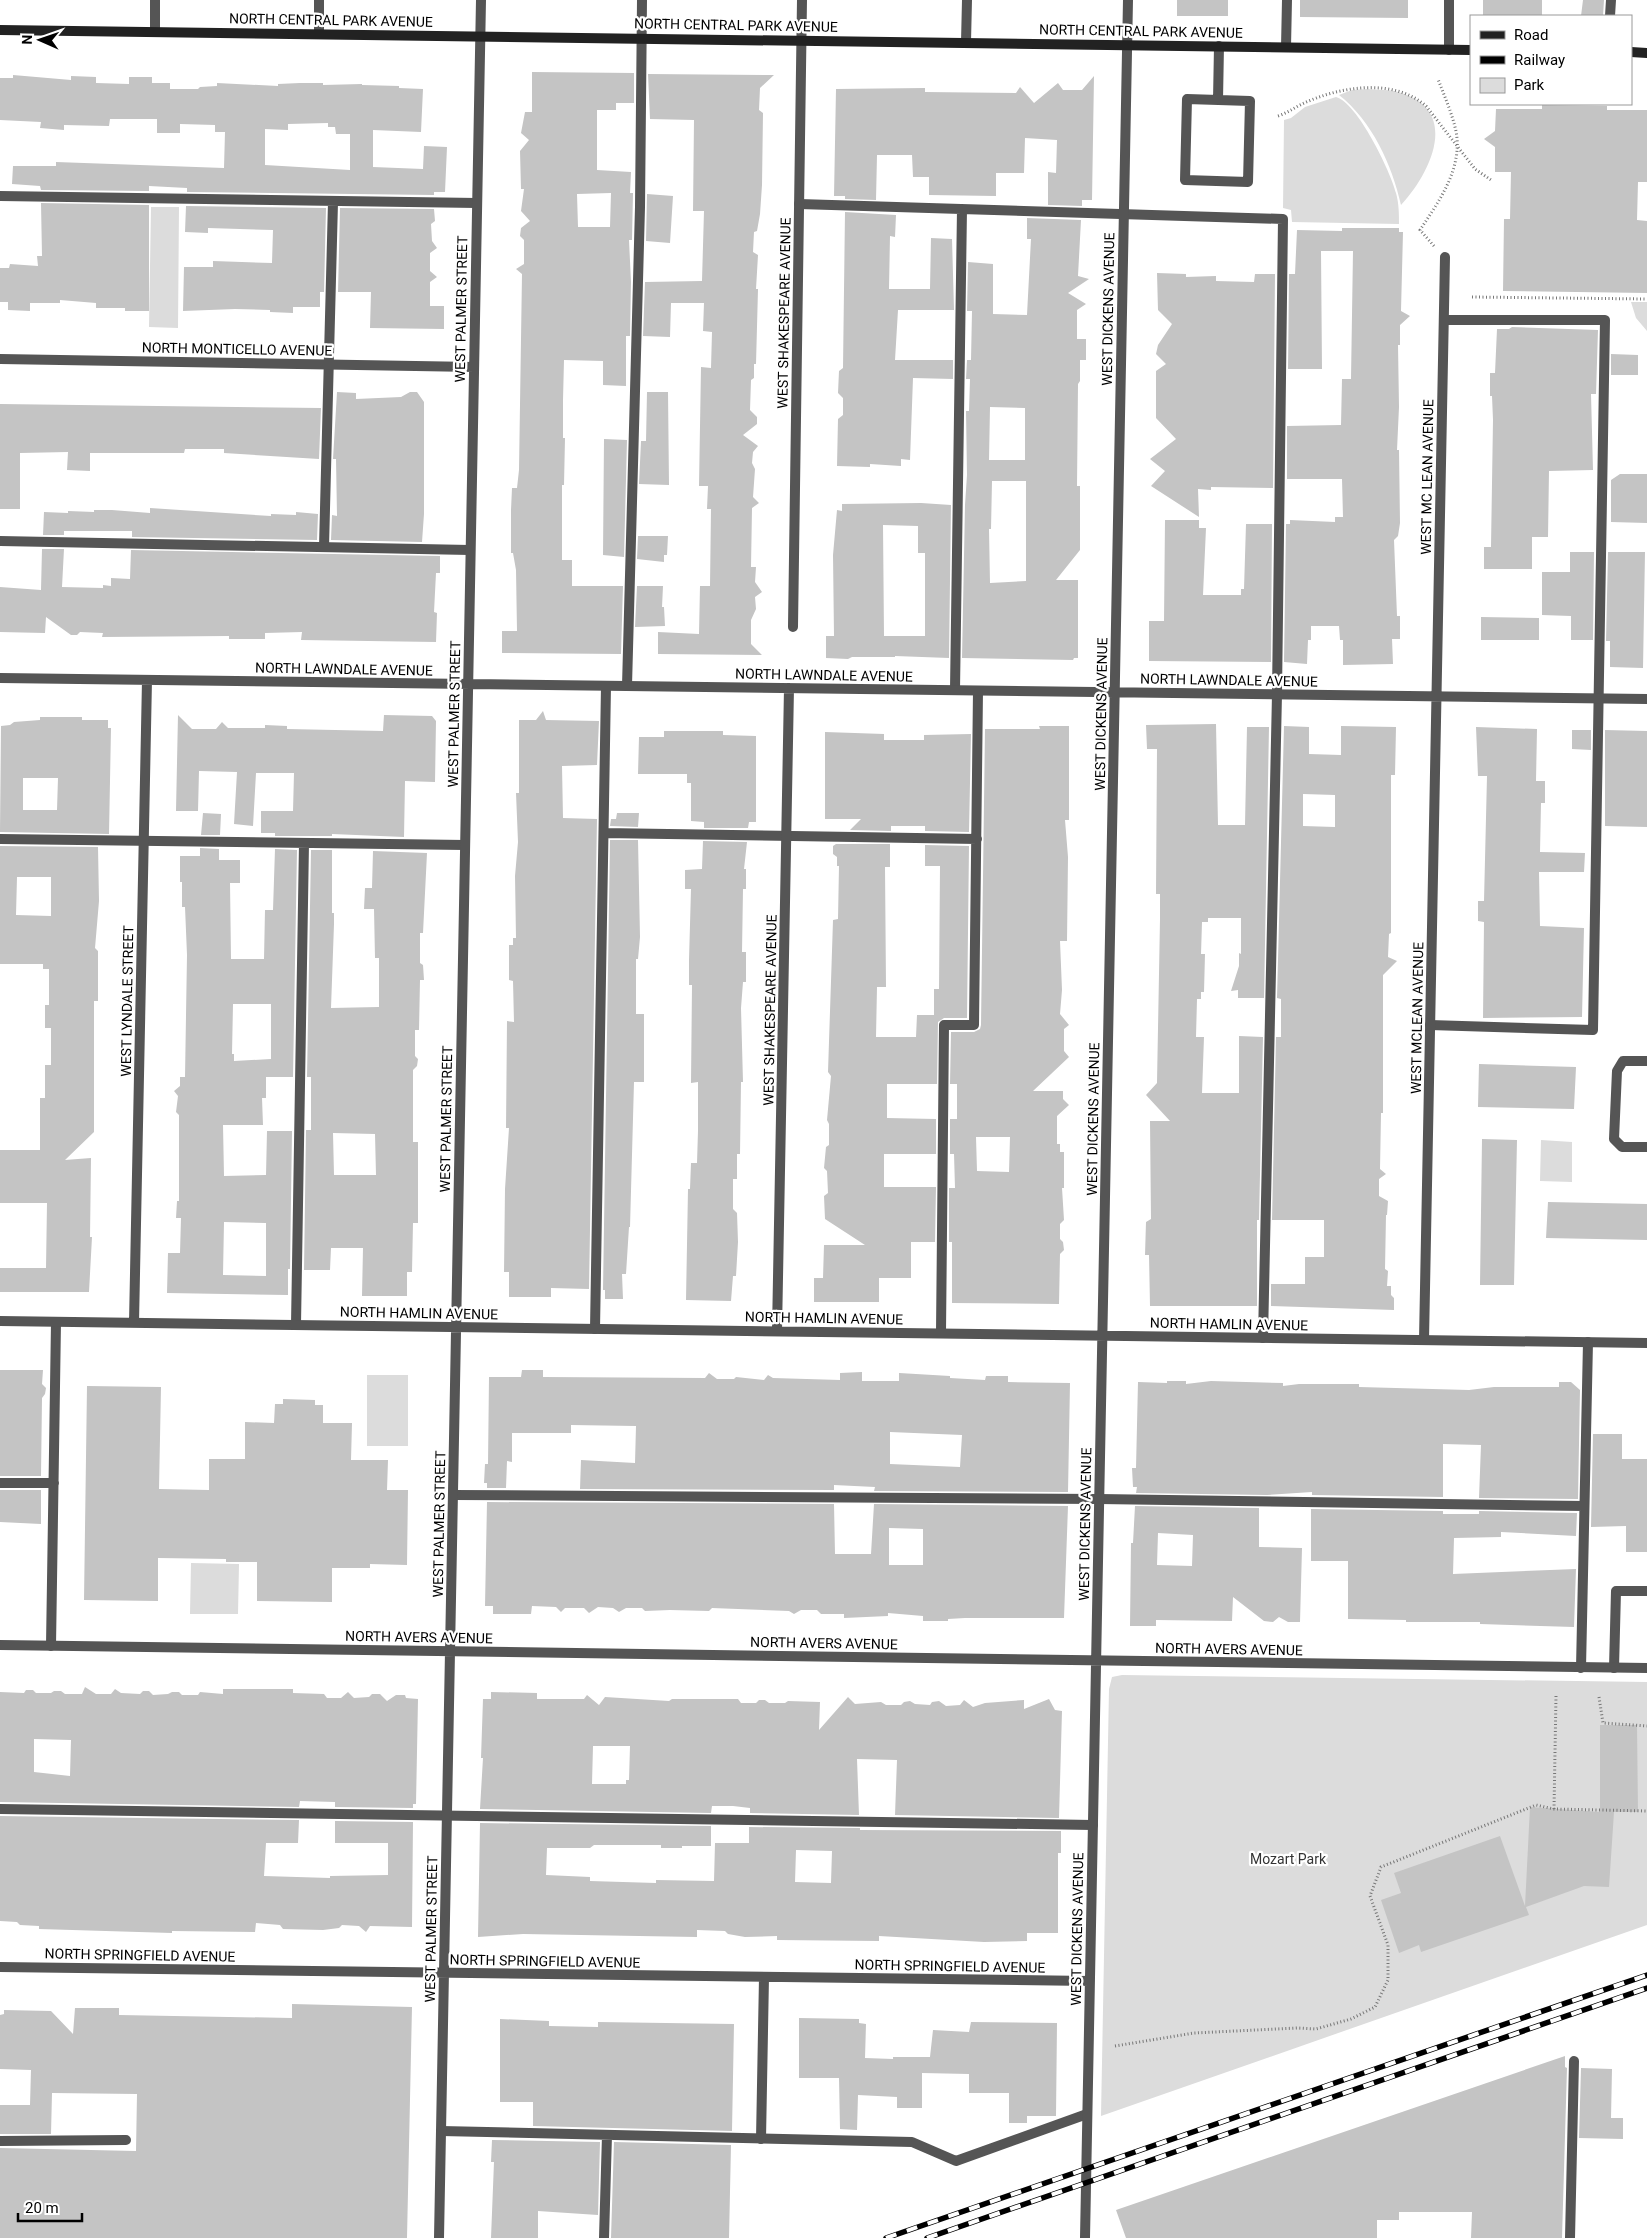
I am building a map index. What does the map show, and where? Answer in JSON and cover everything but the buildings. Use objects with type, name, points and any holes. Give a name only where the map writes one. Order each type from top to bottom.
[{"type":"street","points":[[155,0],[155,32]]},
{"type":"street","points":[[318,34],[319,0]]},
{"type":"street","name":"WEST PALMER STREET","points":[[439,2238],[481,0]]},
{"type":"street","points":[[627,686],[640,207],[642,0]]},
{"type":"street","name":"WEST SHAKESPEARE AVENUE","points":[[793,627],[802,0]]},
{"type":"street","points":[[966,42],[967,0]]},
{"type":"street","name":"WEST DICKENS AVENUE","points":[[1085,2238],[1128,0]]},
{"type":"street","points":[[1286,47],[1287,0]]},
{"type":"street","points":[[1449,0],[1449,50]]},
{"type":"street","points":[[1610,15],[1611,0]]},
{"type":"street","name":"NORTH CENTRAL PARK AVENUE","points":[[0,30],[480,35],[1470,50]]},
{"type":"street","points":[[1218,100],[1219,46]]},
{"type":"street","points":[[1632,52],[1647,53]]},
{"type":"street","points":[[1187,99],[1218,100],[1250,101],[1248,182],[1185,180],[1187,99]]},
{"type":"street","points":[[0,196],[477,203]]},
{"type":"street","points":[[324,547],[327,364],[333,202]]},
{"type":"street","points":[[799,204],[1284,219],[1277,694],[1263,1338]]},
{"type":"street","points":[[955,690],[962,209]]},
{"type":"street","name":"WEST MC LEAN AVENUE","points":[[1436,696],[1445,257]]},
{"type":"street","points":[[1430,1025],[1593,1030],[1605,320],[1444,320]]},
{"type":"street","name":"NORTH MONTICELLO AVENUE","points":[[0,359],[474,367]]},
{"type":"street","points":[[0,541],[470,550]]},
{"type":"street","name":"NORTH LAWNDALE AVENUE","points":[[0,678],[1647,699]]},
{"type":"street","name":"WEST LYNDALE STREET","points":[[134,1323],[147,680]]},
{"type":"street","points":[[595,1329],[606,686]]},
{"type":"street","name":"WEST SHAKESPEARE AVENUE","points":[[777,1332],[789,688]]},
{"type":"street","points":[[941,1334],[944,1026],[974,1025],[978,839],[978,690]]},
{"type":"street","name":"WEST MCLEAN AVENUE","points":[[1424,1340],[1436,696]]},
{"type":"street","points":[[604,833],[978,839]]},
{"type":"street","points":[[0,839],[465,845]]},
{"type":"street","points":[[296,1325],[304,843]]},
{"type":"street","points":[[1647,1061],[1623,1061],[1617,1071],[1614,1139],[1622,1147],[1647,1147]]},
{"type":"street","name":"NORTH HAMLIN AVENUE","points":[[0,1321],[1647,1343]]},
{"type":"street","points":[[51,1646],[56,1322]]},
{"type":"street","points":[[1581,1668],[1588,1342]]},
{"type":"street","points":[[0,1483],[54,1483]]},
{"type":"street","points":[[453,1495],[1099,1499],[1584,1506]]},
{"type":"street","points":[[1614,1668],[1616,1591],[1647,1591]]},
{"type":"street","name":"NORTH AVERS AVENUE","points":[[0,1645],[1647,1668]]},
{"type":"street","points":[[0,1809],[1093,1825]]},
{"type":"street","name":"NORTH SPRINGFIELD AVENUE","points":[[0,1967],[1090,1981]]},
{"type":"street","points":[[761,2139],[764,1977]]},
{"type":"street","points":[[1570,2238],[1574,2060]]},
{"type":"street","points":[[441,2131],[912,2142],[956,2161],[1087,2114]]},
{"type":"street","points":[[604,2238],[607,2135]]},
{"type":"street","points":[[0,2141],[126,2140]]},
{"type":"path","points":[[1438,79],[1456,128],[1456,161],[1448,183],[1420,230],[1445,257]]},
{"type":"path","points":[[1278,116],[1303,104],[1357,88],[1399,90],[1418,99],[1426,106],[1475,169],[1491,180]]},
{"type":"path","points":[[1472,297],[1647,299]]},
{"type":"path","points":[[1554,1809],[1556,1696]]},
{"type":"path","points":[[1599,1697],[1603,1723],[1647,1726]]},
{"type":"path","points":[[1116,2046],[1194,2033],[1297,2028],[1316,2029],[1351,2019],[1375,2007],[1388,1980],[1388,1945],[1370,1896],[1381,1867],[1536,1805],[1554,1809],[1647,1811]]},
{"type":"green space","points":[[1352,90],[1389,90],[1401,93],[1419,102],[1430,114],[1435,128],[1430,161],[1422,177],[1401,205],[1392,175],[1379,145],[1361,118],[1339,95]]},
{"type":"green space","points":[[1336,97],[1354,111],[1380,155],[1396,193],[1399,224],[1292,222],[1291,210],[1283,208],[1284,120],[1291,118],[1305,107]]},
{"type":"green space","points":[[151,207],[179,207],[178,328],[149,327]]},
{"type":"green space","points":[[1631,302],[1647,302],[1647,331],[1636,318]]},
{"type":"green space","points":[[1541,1140],[1572,1142],[1572,1182],[1540,1181]]},
{"type":"green space","points":[[367,1375],[408,1375],[408,1446],[367,1446]]},
{"type":"green space","points":[[191,1563],[239,1564],[238,1614],[190,1614]]},
{"type":"green space","name":"Mozart Park","points":[[1122,1675],[1647,1682],[1647,1925],[1101,2116],[1109,1689],[1112,1677]]},
{"type":"railway","points":[[886,2238],[1647,1975]]},
{"type":"railway","points":[[927,2238],[1647,1988]]}]
